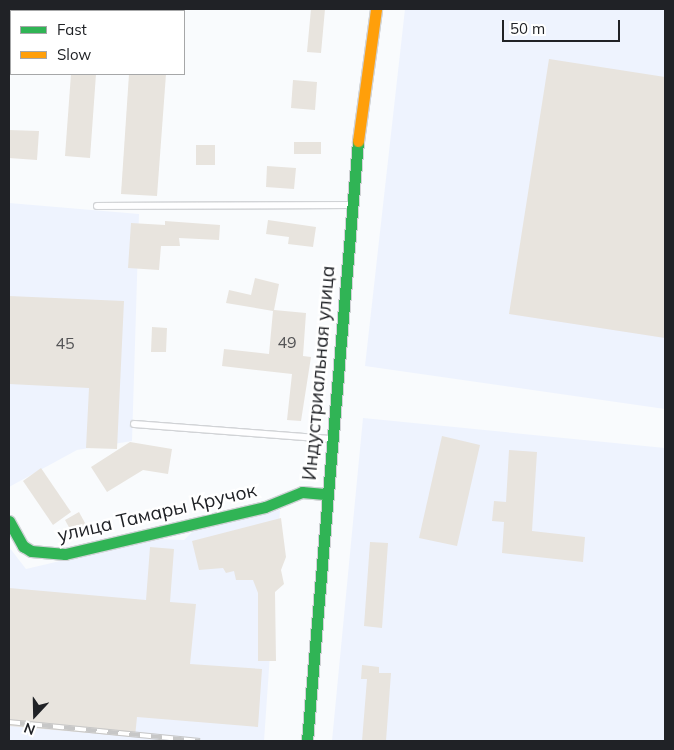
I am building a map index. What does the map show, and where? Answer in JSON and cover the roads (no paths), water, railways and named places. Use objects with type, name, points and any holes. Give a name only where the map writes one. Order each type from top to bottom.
[{"type":"main road","name":"Индустриальная улица","points":[[307,741],[350,204],[376,9]]},
{"type":"main road","name":"улица Тамары Кручок","points":[[9,521],[23,546],[31,552],[65,554],[265,506],[302,492],[327,494]]},
{"type":"lane","points":[[97,206],[350,204]]},
{"type":"lane","points":[[134,424],[332,439]]},
{"type":"railway","points":[[9,722],[200,741]]}]
